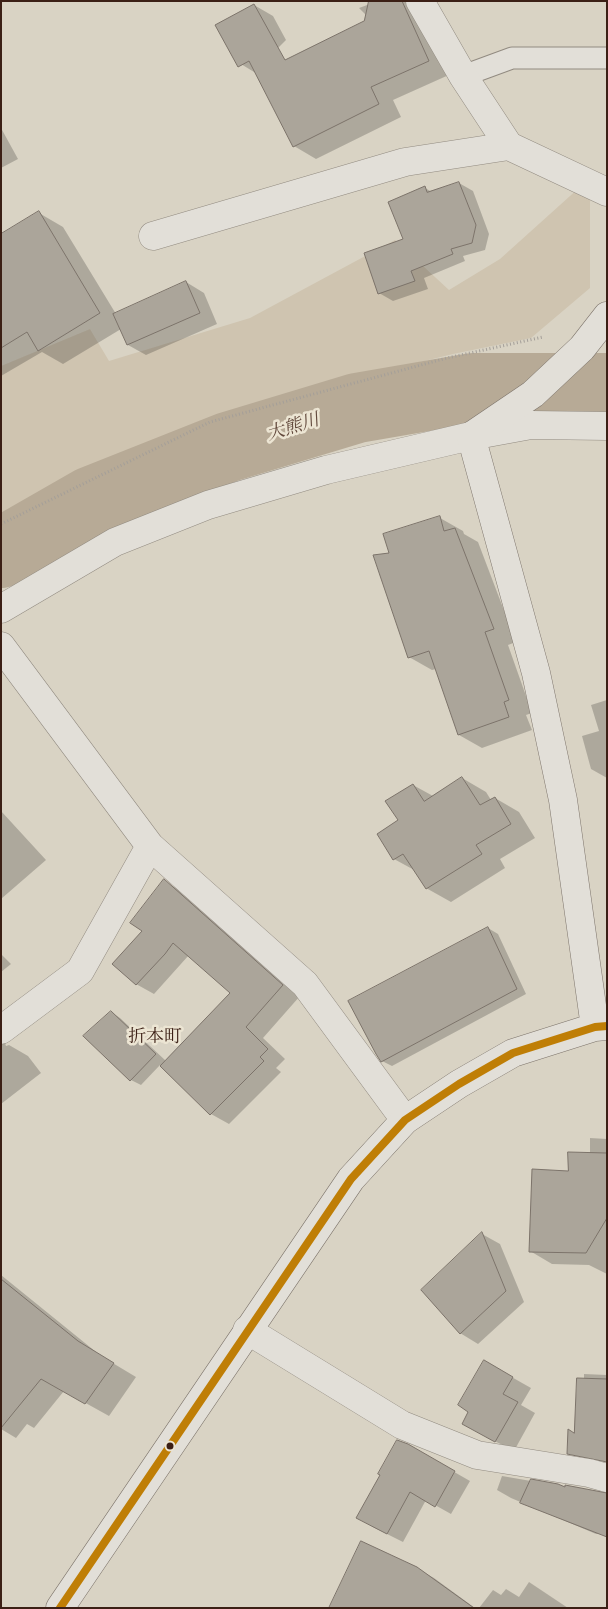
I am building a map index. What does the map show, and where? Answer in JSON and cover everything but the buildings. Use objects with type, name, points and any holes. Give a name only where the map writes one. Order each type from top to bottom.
[{"type":"street","points":[[420,1],[463,76],[510,146],[607,192]]},
{"type":"street","points":[[153,236],[405,162],[510,146]]},
{"type":"street","points":[[471,436],[532,394],[598,331]]},
{"type":"street","points":[[1,609],[115,542],[208,505],[326,470],[471,436],[531,425],[607,426]]},
{"type":"street","points":[[60,1608],[351,1179],[405,1120],[459,1084],[514,1053],[601,1026],[563,800],[536,673],[471,436]]},
{"type":"street","points":[[1,646],[150,846],[305,984],[405,1120]]},
{"type":"street","points":[[1,1030],[80,971],[150,846]]},
{"type":"street","points":[[247,1330],[402,1425],[478,1455],[589,1473],[607,1478]]},
{"type":"lane","points":[[463,76],[512,58],[598,58]]},
{"type":"path","points":[[1,524],[210,422],[447,358],[559,333],[598,331]]},
{"type":"shaded area","points":[[590,178],[590,288],[531,338],[453,354],[306,390],[1,524],[1,366],[90,329],[109,361],[250,318],[395,240],[449,290],[500,259]]},
{"type":"waterway","name":"大熊川","points":[[1,553],[92,501],[228,447],[357,408],[473,388],[607,388]]},
{"type":"transit line","points":[[60,1608],[351,1179],[405,1120],[459,1084],[513,1053],[595,1027],[607,1026]]},
{"type":"district","name":"折本町","points":[[155,1038]]}]
